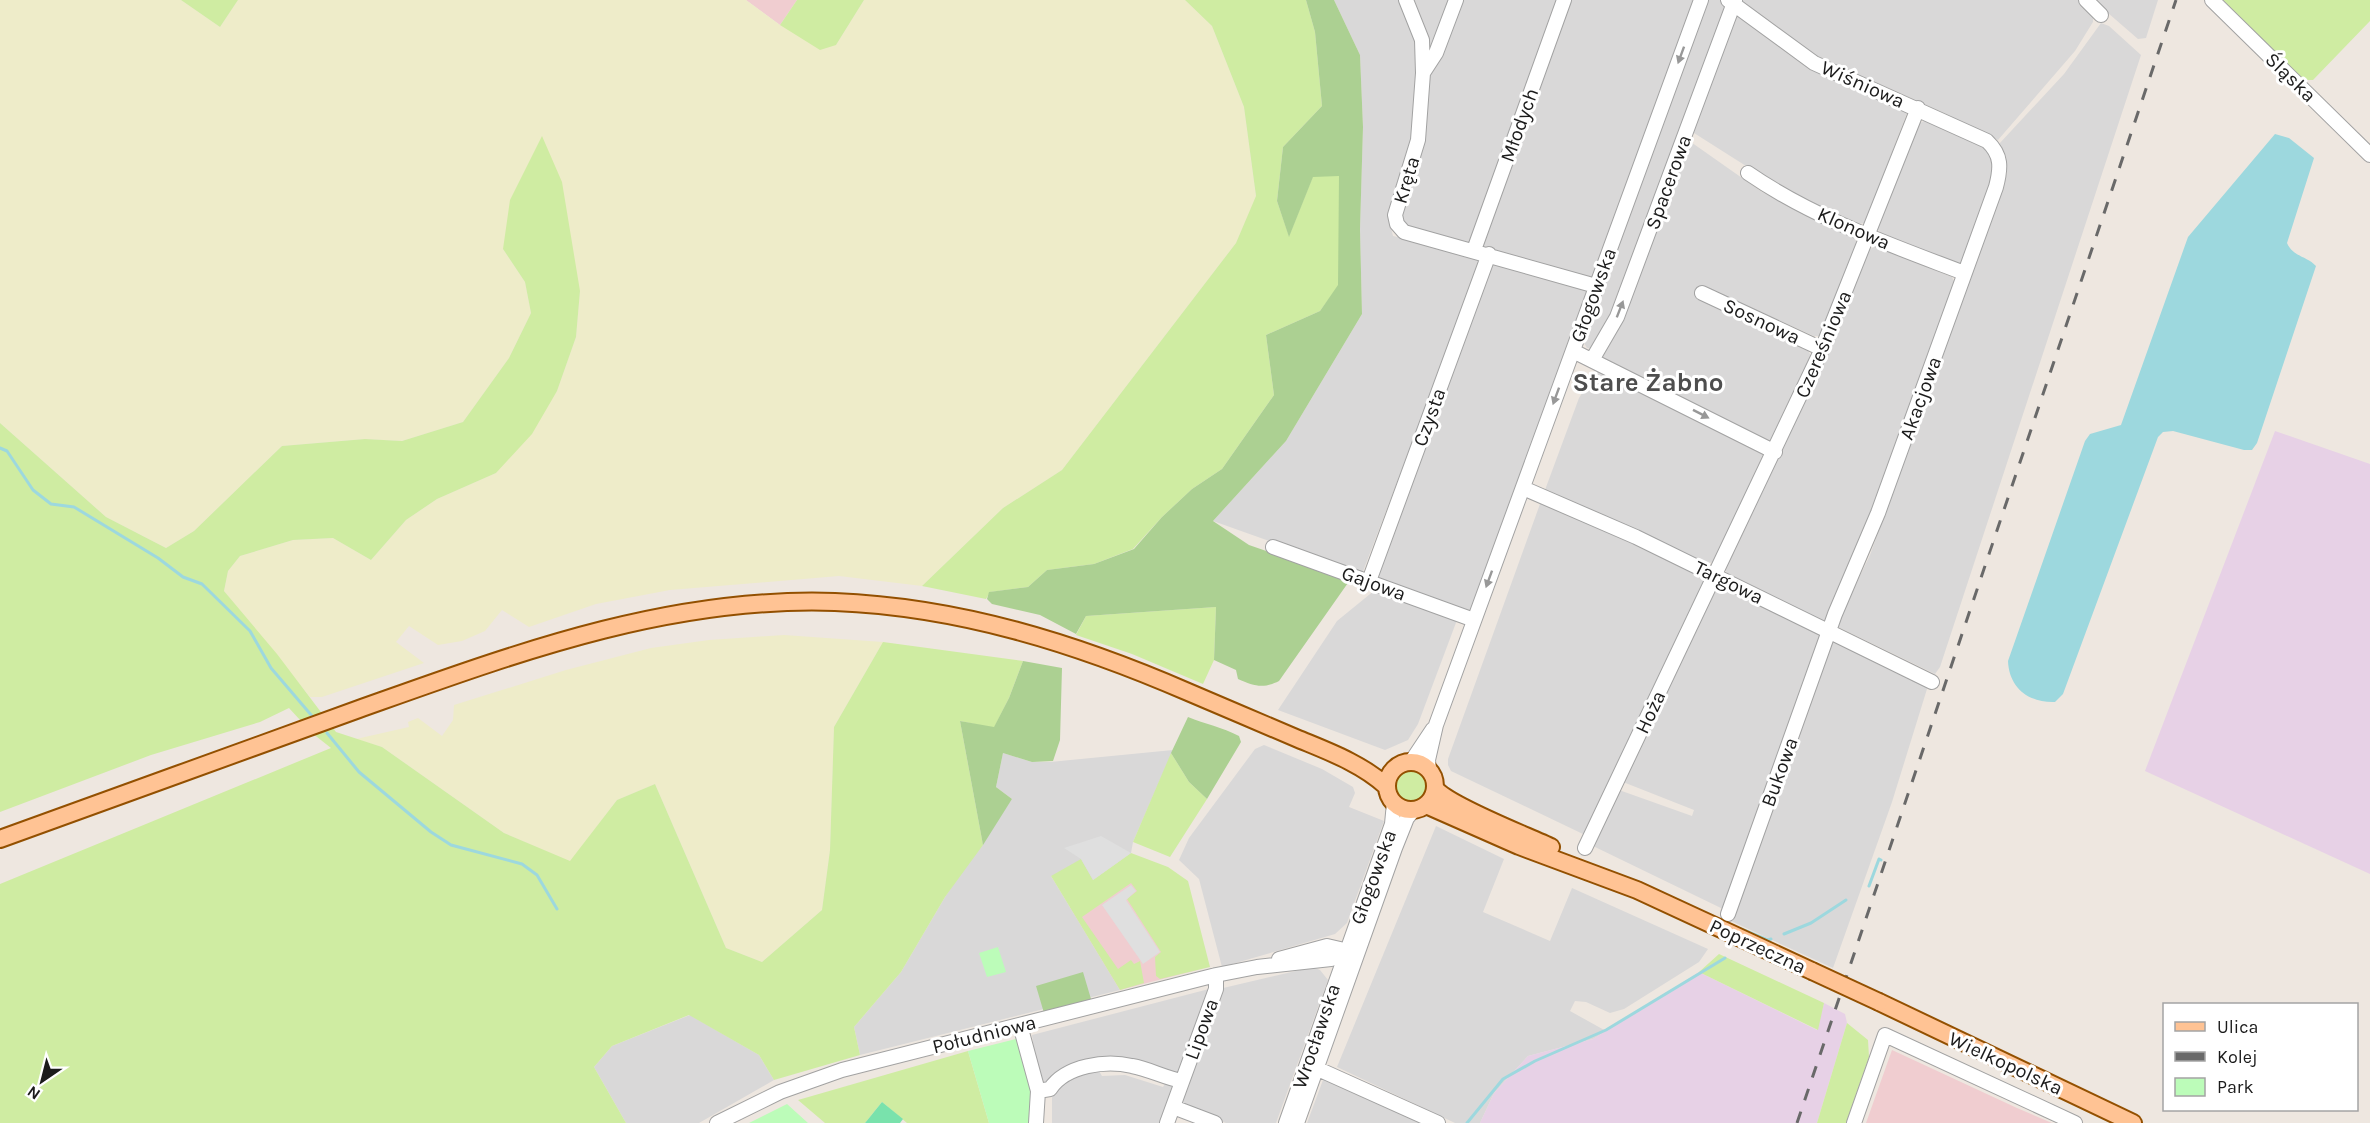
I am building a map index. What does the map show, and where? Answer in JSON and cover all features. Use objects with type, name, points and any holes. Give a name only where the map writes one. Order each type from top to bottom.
[{"type":"main road","points":[[0,839],[535,648],[627,622],[726,607],[834,602],[919,611],[996,624],[1066,644],[1138,670],[1342,757],[1386,786],[1394,803],[1420,808],[1435,788],[1429,770],[1411,762],[1394,768],[1342,757]]},
{"type":"main road","points":[[1386,786],[1394,768]]},
{"type":"main road","name":"Poprzeczna","points":[[1435,788],[1458,803],[1597,867],[1637,890]]},
{"type":"main road","name":"Poprzeczna","points":[[1420,808],[1637,890],[1879,1002]]},
{"type":"main road","name":"Wielkopolska","points":[[1879,1002],[2133,1123]]},
{"type":"street","name":"Kręta","points":[[1406,0],[1422,40],[1423,73],[1418,140],[1395,215],[1397,224],[1404,232],[1489,254],[1596,286]]},
{"type":"street","points":[[1423,73],[1436,54],[1456,0]]},
{"type":"street","name":"Młodych","points":[[1474,250],[1563,0]]},
{"type":"street","name":"Głogowska","points":[[1429,770],[1428,760],[1436,724],[1701,0]]},
{"type":"street","points":[[2086,0],[2101,15]]},
{"type":"street","name":"Śląska","points":[[2212,0],[2370,155]]},
{"type":"street","name":"Wiśniowa","points":[[1732,1],[1814,63],[1987,141],[1996,149],[2000,160]]},
{"type":"street","name":"Spacerowa","points":[[1592,360],[1617,317],[1732,1]]},
{"type":"street","name":"Czereśniowa","points":[[1715,575],[1822,350],[1918,108]]},
{"type":"street","name":"Akacjowa","points":[[1829,631],[1875,524],[1996,188],[2000,160]]},
{"type":"street","name":"Klonowa","points":[[1748,173],[1774,191],[1868,236],[1964,273]]},
{"type":"street","name":"Czysta","points":[[1369,581],[1489,254]]},
{"type":"street","name":"Sosnowa","points":[[1702,293],[1822,350]]},
{"type":"street","points":[[1573,351],[1775,452]]},
{"type":"street","name":"Targowa","points":[[1523,488],[1715,575],[1932,682]]},
{"type":"street","name":"Gajowa","points":[[1273,547],[1474,620]]},
{"type":"street","name":"Hoża","points":[[1585,848],[1715,575]]},
{"type":"street","name":"Bukowa","points":[[1728,914],[1829,631]]},
{"type":"street","name":"Głogowska","points":[[1411,762],[1436,724]]},
{"type":"street","name":"Głogowska","points":[[1352,952],[1392,824],[1394,803]]},
{"type":"street","name":"Głogowska","points":[[1352,952],[1402,828],[1420,808]]},
{"type":"street","name":"Południowa","points":[[1257,967],[1327,945],[1352,952]]},
{"type":"street","name":"Południowa","points":[[717,1123],[780,1092],[822,1076],[1216,975],[1257,967],[1327,960],[1352,952]]},
{"type":"street","name":"Wrocławska","points":[[1286,1123],[1337,975],[1352,952]]},
{"type":"street","name":"Wrocławska","points":[[1297,1123],[1318,1069],[1352,952]]},
{"type":"street","points":[[1327,960],[1337,975]]},
{"type":"street","name":"Lipowa","points":[[1167,1123],[1216,989],[1216,975]]},
{"type":"street","points":[[1020,1025],[1038,1091],[1036,1123]]},
{"type":"street","points":[[1854,1123],[1885,1035],[2075,1123]]},
{"type":"street","points":[[1314,1041],[1318,1069]]},
{"type":"street","name":"Lipowa","points":[[1038,1091],[1050,1089],[1055,1082],[1074,1069],[1120,1064],[1182,1081]]},
{"type":"street","points":[[1302,1075],[1318,1069],[1438,1123]]},
{"type":"street","points":[[1173,1107],[1215,1123]]},
{"type":"shaded area","points":[[0,0],[181,0],[220,27],[238,0],[746,0],[780,25],[836,45],[864,0],[1185,0],[1212,26],[1244,107],[1256,197],[1236,243],[1062,470],[1003,508],[922,586],[839,576],[670,590],[596,604],[529,627],[502,610],[485,631],[462,641],[438,645],[409,626],[396,642],[424,663],[322,697],[310,697],[224,591],[228,571],[240,556],[293,540],[333,538],[371,560],[406,520],[437,499],[496,473],[557,391],[576,337],[580,291],[503,249],[525,282],[531,313],[509,358],[463,422],[402,441],[365,439],[282,446],[194,531],[166,548],[106,517],[0,423]]},
{"type":"shaded area","points":[[746,0],[797,0],[780,25]]},
{"type":"shaded area","points":[[1334,0],[1402,0],[1418,50],[1412,142],[1388,216],[1393,236],[1476,255],[1481,262],[1362,574],[1213,521],[1286,441],[1362,314],[1360,229],[1363,127],[1360,55]]},
{"type":"shaded area","points":[[1411,0],[1558,0],[1470,245],[1404,225],[1401,218],[1426,90],[1430,46]]},
{"type":"shaded area","points":[[1568,0],[1694,0],[1592,277],[1484,249],[1481,245]]},
{"type":"shaded area","points":[[1706,0],[1720,0],[1727,4],[1614,317],[1593,349],[1587,348],[1584,343]]},
{"type":"shaded area","points":[[1739,0],[2078,0],[2093,17],[2093,22],[2075,51],[1998,140],[1944,113],[1803,50]]},
{"type":"shaded area","points":[[2093,0],[2158,0],[2146,38],[2138,39]]},
{"type":"shaded area","points":[[1736,15],[1815,71],[1907,113],[1865,223],[1858,224],[1776,185],[1694,133],[1692,129]]},
{"type":"shaded area","points":[[2101,23],[2109,26],[2141,55],[1940,667],[1935,674],[1836,626],[1870,555],[2007,173],[1999,144],[2064,74]]},
{"type":"shaded area","points":[[1926,120],[1990,149],[1996,165],[1962,262],[1956,265],[1881,233],[1877,229],[1920,123]]},
{"type":"shaded area","points":[[1688,140],[1762,192],[1853,235],[1857,243],[1820,336],[1814,336],[1706,288],[1700,300],[1808,351],[1812,357],[1770,445],[1601,361],[1599,354]]},
{"type":"shaded area","points":[[1875,246],[1952,277],[1955,283],[1865,533],[1828,618],[1822,621],[1727,573],[1724,568],[1820,370],[1869,250]]},
{"type":"shaded area","points":[[1492,261],[1585,288],[1587,294],[1470,612],[1380,580],[1377,576]]},
{"type":"shaded area","points":[[1598,367],[1764,452],[1766,456],[1717,562],[1706,563],[1545,490],[1579,398]]},
{"type":"shaded area","points":[[2275,431],[2370,464],[2370,874],[2145,771]]},
{"type":"shaded area","points":[[1545,503],[1705,577],[1706,582],[1585,835],[1451,771],[1448,765],[1448,759],[1540,504]]},
{"type":"shaded area","points":[[1722,584],[1822,634],[1723,909],[1593,846],[1619,790],[1692,816],[1694,810],[1623,782],[1716,587]]},
{"type":"shaded area","points":[[1375,590],[1457,620],[1418,724],[1408,740],[1385,750],[1278,710],[1337,621]]},
{"type":"shaded area","points":[[784,635],[883,642],[834,727],[830,850],[822,910],[762,962],[726,948],[655,784],[617,800],[570,862],[504,833],[382,747],[356,739],[409,727],[408,722],[418,718],[442,736],[453,720],[454,705],[566,670],[651,648],[709,640]]},
{"type":"shaded area","points":[[1831,639],[1925,683],[1927,689],[1892,802],[1833,968],[1731,921]]},
{"type":"shaded area","points":[[1264,745],[1322,769],[1353,787],[1355,793],[1349,807],[1384,821],[1347,923],[1335,934],[1222,967],[1199,879],[1179,860],[1189,838],[1255,749]]},
{"type":"shaded area","points":[[1173,750],[1133,842],[1131,853],[1093,880],[1051,876],[1120,990],[860,1055],[854,1027],[901,972],[945,897],[1012,799],[996,787],[1003,753],[1032,762],[1050,762]]},
{"type":"shaded area","points":[[1436,826],[1504,859],[1483,912],[1550,941],[1572,888],[1708,949],[1699,962],[1624,1009],[1610,1013],[1586,1002],[1575,1001],[1570,1011],[1606,1031],[1593,1039],[1528,1056],[1494,1093],[1480,1123],[1455,1123],[1337,1067]]},
{"type":"shaded area","points":[[1101,836],[1131,853],[1093,880],[1081,859],[1064,848]]},
{"type":"shaded area","points":[[1129,866],[1197,970],[1120,990],[1070,907]]},
{"type":"shaded area","points":[[1131,885],[1136,891],[1126,900],[1160,952],[1143,964],[1102,905]]},
{"type":"shaded area","points":[[1313,967],[1320,970],[1328,980],[1276,1123],[1226,1123],[1177,1104],[1219,989]]},
{"type":"shaded area","points":[[1699,972],[1817,1030],[1824,1003],[1845,1014],[1847,1023],[1817,1123],[1480,1123],[1494,1093],[1528,1056],[1593,1039]]},
{"type":"shaded area","points":[[1209,989],[1177,1076],[1112,1061],[1046,1087],[1036,1065],[1032,1035]]},
{"type":"shaded area","points":[[690,1015],[759,1055],[774,1080],[699,1123],[626,1123],[594,1067],[612,1046]]},
{"type":"shaded area","points":[[1892,1050],[2017,1108],[2052,1123],[1866,1123]]},
{"type":"shaded area","points":[[1099,1071],[1102,1076],[1125,1075],[1163,1087],[1166,1082],[1175,1086],[1162,1123],[1052,1123],[1052,1098],[1056,1086],[1069,1076]]},
{"type":"shaded area","points":[[1327,1078],[1425,1123],[1307,1123],[1323,1080]]},
{"type":"green space","points":[[181,0],[238,0],[220,27]]},
{"type":"green space","points":[[797,0],[864,0],[836,45],[820,50],[780,25]]},
{"type":"green space","points":[[1185,0],[1306,0],[1315,32],[1322,106],[1283,147],[1277,201],[1289,236],[1313,176],[1339,176],[1339,285],[1320,311],[1266,335],[1274,395],[1222,469],[1192,489],[1133,549],[1094,564],[1047,570],[1028,587],[990,592],[986,599],[922,586],[1003,508],[1062,470],[1236,243],[1256,196],[1244,107],[1212,26]]},
{"type":"green space","points":[[1306,0],[1334,0],[1360,55],[1363,127],[1360,229],[1362,314],[1286,441],[1213,521],[1249,545],[1350,580],[1279,681],[1258,686],[1238,679],[1236,670],[1214,660],[1216,607],[1086,616],[1076,634],[1040,615],[992,604],[987,599],[989,592],[1028,587],[1047,570],[1094,564],[1134,549],[1162,517],[1192,489],[1222,469],[1274,395],[1266,335],[1320,311],[1338,285],[1339,176],[1313,177],[1289,237],[1277,201],[1283,147],[1322,106],[1315,32]]},
{"type":"green space","points":[[2223,0],[2370,0],[2370,21],[2313,80],[2303,80]]},
{"type":"green space","points":[[542,136],[562,182],[580,291],[576,337],[557,391],[532,434],[496,473],[437,499],[406,520],[371,560],[333,538],[293,540],[240,556],[228,571],[224,591],[277,654],[336,732],[382,747],[504,833],[570,861],[617,800],[655,784],[726,948],[762,962],[822,910],[830,850],[834,727],[883,642],[1023,661],[1009,698],[994,728],[960,721],[983,845],[945,897],[901,972],[854,1027],[860,1055],[774,1080],[759,1055],[689,1015],[612,1046],[594,1067],[626,1123],[0,1123],[0,884],[331,748],[312,733],[289,708],[260,722],[151,755],[0,812],[0,423],[106,517],[166,548],[194,531],[282,446],[365,439],[402,441],[463,422],[509,358],[531,313],[525,282],[503,249],[510,200]]},
{"type":"green space","points":[[1216,607],[1214,660],[1203,684],[1132,654],[1076,635],[1086,616]]},
{"type":"green space","points":[[1023,661],[1062,668],[1060,740],[1053,761],[1032,762],[1003,753],[996,787],[1012,799],[983,845],[960,721],[994,727],[1009,698]]},
{"type":"green space","points":[[1188,717],[1233,733],[1239,736],[1241,742],[1207,799],[1189,782],[1171,753]]},
{"type":"green space","points":[[1171,753],[1189,782],[1207,799],[1170,857],[1133,842]]},
{"type":"green space","points":[[1410,770],[1421,775],[1426,786],[1421,797],[1410,802],[1399,797],[1394,786],[1399,775]]},
{"type":"green space","points":[[1131,853],[1168,867],[1188,881],[1210,967],[1160,979],[1156,976],[1155,957],[1161,952],[1127,899],[1137,891],[1131,883],[1082,917],[1118,969],[1131,960],[1134,964],[1140,961],[1144,983],[1120,990],[1051,876],[1081,859],[1093,880]]},
{"type":"green space","points":[[998,947],[1006,972],[987,977],[979,953]]},
{"type":"green space","points":[[1719,954],[1824,1003],[1818,1030],[1699,972]]},
{"type":"green space","points":[[1083,972],[1091,999],[1044,1013],[1036,986]]},
{"type":"green space","points":[[1847,1023],[1868,1040],[1869,1057],[1846,1123],[1817,1123]]},
{"type":"green space","points":[[1016,1039],[1037,1101],[1039,1123],[989,1123],[968,1051]]},
{"type":"green space","points":[[968,1051],[989,1123],[907,1123],[882,1102],[865,1123],[825,1123],[798,1100]]},
{"type":"green space","points":[[882,1102],[903,1119],[900,1123],[865,1123]]},
{"type":"green space","points":[[787,1104],[808,1123],[749,1123]]},
{"type":"water","points":[[2275,134],[2289,138],[2314,158],[2287,243],[2296,254],[2316,266],[2257,443],[2252,450],[2244,450],[2173,431],[2163,432],[2158,437],[2063,694],[2055,702],[2029,697],[2016,686],[2009,671],[2008,661],[2085,441],[2090,434],[2121,425],[2188,237]]},
{"type":"waterway","points":[[0,448],[7,451],[33,490],[51,504],[74,507],[158,558],[183,577],[202,584],[250,631],[271,668],[312,716]]},
{"type":"waterway","points":[[327,733],[359,772],[431,832],[451,845],[522,864],[537,875],[557,909]]},
{"type":"waterway","points":[[1869,886],[1879,859],[1881,860]]},
{"type":"waterway","points":[[1784,934],[1811,923],[1846,900]]},
{"type":"waterway","points":[[1741,929],[1768,940],[1771,939]]},
{"type":"waterway","points":[[1467,1123],[1503,1079],[1535,1061],[1606,1030],[1725,958]]},
{"type":"railway","points":[[1797,1123],[2176,0]]},
{"type":"district","name":"Stare Żabno","points":[[1648,382]]}]
